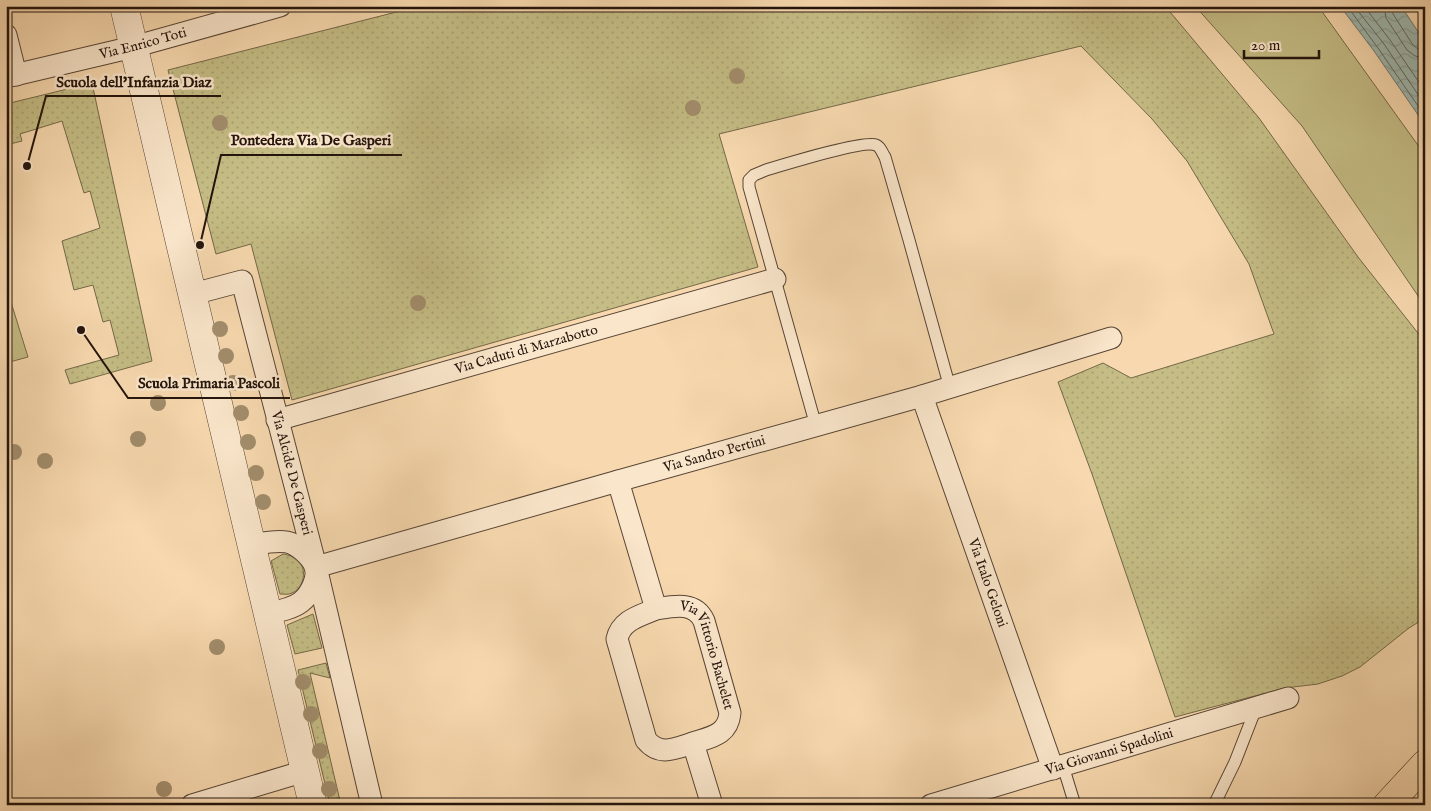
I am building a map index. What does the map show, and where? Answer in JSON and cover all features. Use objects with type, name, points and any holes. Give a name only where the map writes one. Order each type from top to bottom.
[{"type":"main road","points":[[1387,805],[1425,764]]},
{"type":"street","points":[[124,6],[313,805]]},
{"type":"street","name":"Via Enrico Toti","points":[[11,76],[280,6]]},
{"type":"street","points":[[6,35],[11,76]]},
{"type":"street","name":"Via Caduti di Marzabotto","points":[[277,420],[775,279]]},
{"type":"street","name":"Via Alcide De Gasperi","points":[[193,294],[242,282],[316,567],[372,805]]},
{"type":"street","name":"Via Sandro Pertini","points":[[316,567],[950,388],[1111,338]]},
{"type":"street","name":"Via Italo Geloni","points":[[922,396],[1058,768]]},
{"type":"street","name":"Via Vittorio Bachelet","points":[[618,481],[656,609]]},
{"type":"street","name":"Via Alcide De Gasperi","points":[[252,545],[280,542],[294,544],[307,555],[316,567],[315,578],[309,593],[304,599],[294,606],[268,613]]},
{"type":"street","name":"Via Vittorio Bachelet","points":[[683,606],[696,610],[704,621],[730,713],[730,721],[724,731],[694,743],[667,750],[660,750],[650,745],[646,740],[617,639],[623,626],[633,619],[656,609],[683,606]]},
{"type":"street","name":"Via Giovanni Spadolini","points":[[931,805],[1288,698]]},
{"type":"street","points":[[694,743],[712,805]]},
{"type":"street","points":[[192,805],[305,771]]},
{"type":"lane","points":[[816,426],[749,187],[749,180],[754,175],[766,170],[853,146],[874,144],[879,147],[884,157],[909,240],[950,388]]},
{"type":"lane","points":[[1214,805],[1235,762],[1256,708]]},
{"type":"lane","points":[[1058,768],[1075,805]]},
{"type":"shaded area","points":[[420,6],[1165,6],[1259,118],[1358,257],[1425,342],[1425,618],[1409,628],[1360,667],[1342,676],[1318,684],[1285,688],[1175,717],[1092,474],[1058,382],[1103,363],[1131,378],[1274,334],[1249,264],[1187,161],[1152,119],[1081,46],[719,134],[758,267],[292,400],[251,244],[216,254],[168,70]]},
{"type":"shaded area","points":[[1195,6],[1318,6],[1425,155],[1425,306],[1302,126]]},
{"type":"shaded area","points":[[92,83],[152,361],[70,384],[65,370],[119,355],[110,320],[103,322],[93,285],[74,290],[62,241],[100,228],[90,191],[84,193],[62,121],[20,134],[22,141],[6,145],[6,104]]},
{"type":"shaded area","points":[[6,286],[28,357],[6,363]]},
{"type":"shaded area","points":[[283,554],[296,559],[303,571],[303,580],[299,588],[289,594],[280,594],[271,561]]},
{"type":"shaded area","points":[[313,614],[322,648],[295,654],[287,625]]},
{"type":"shaded area","points":[[326,663],[330,678],[310,673],[341,805],[330,805],[298,670]]},
{"type":"water","points":[[1340,6],[1401,6],[1425,42],[1425,125],[1374,51]]},
{"type":"place","name":"Scuola dell'Infanzia Diaz","points":[[27,166]]},
{"type":"place","name":"Pontedera Via De Gasperi","points":[[200,245]]},
{"type":"place","name":"Scuola Primaria Pascoli","points":[[81,330]]}]
